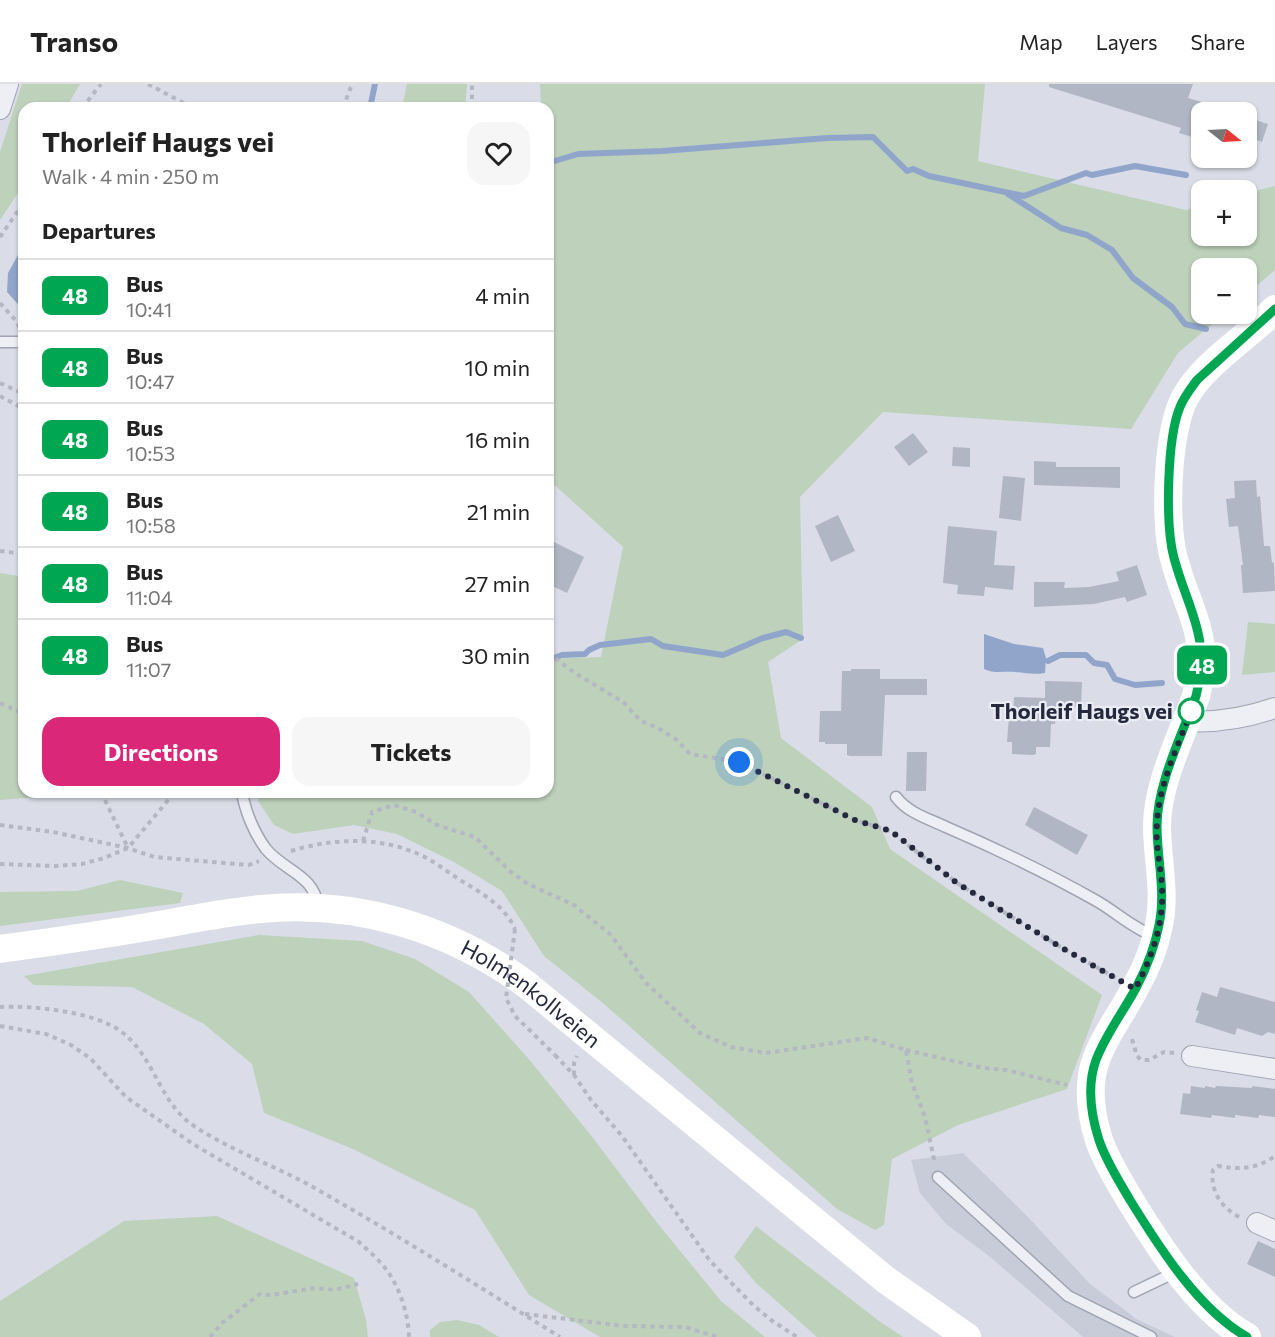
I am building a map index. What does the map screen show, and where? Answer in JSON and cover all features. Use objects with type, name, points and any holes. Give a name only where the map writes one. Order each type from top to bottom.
[{"type":"street","points":[[0,109],[8,84]]},
{"type":"street","points":[[1247,1337],[1232,1328],[1212,1310],[1144,1222],[1107,1160],[1099,1141],[1093,1116],[1092,1089],[1096,1060],[1129,999],[1157,938],[1162,913],[1156,824],[1159,805],[1166,777],[1196,696],[1202,660],[1199,632],[1173,556],[1170,536],[1170,461],[1176,420],[1187,394],[1197,380],[1275,309]]},
{"type":"street","points":[[1187,721],[1228,720],[1252,716],[1275,708]]},
{"type":"street","name":"Holmenkollveien","points":[[0,949],[253,910],[318,908],[356,911],[415,926],[467,948],[497,964],[565,1016],[886,1280],[967,1337]]},
{"type":"street","points":[[1192,1056],[1275,1069]]},
{"type":"lane","points":[[0,342],[18,339]]},
{"type":"lane","points":[[896,796],[911,811],[1012,857],[1080,892],[1109,908],[1138,929],[1157,938]]},
{"type":"lane","points":[[244,798],[254,826],[266,848],[309,883],[317,895],[318,908]]},
{"type":"lane","points":[[938,1177],[1068,1296],[1151,1337]]},
{"type":"lane","points":[[1134,1292],[1179,1270]]},
{"type":"path","points":[[87,102],[101,84]]},
{"type":"path","points":[[148,84],[182,102]]},
{"type":"path","points":[[345,102],[352,84]]},
{"type":"path","points":[[472,84],[472,102]]},
{"type":"path","points":[[0,237],[18,211]]},
{"type":"path","points":[[0,303],[18,327]]},
{"type":"path","points":[[0,383],[18,391]]},
{"type":"path","points":[[0,396],[18,406]]},
{"type":"path","points":[[0,550],[18,553]]},
{"type":"path","points":[[554,657],[623,702],[641,721],[677,740],[690,754],[739,762],[855,820],[891,831],[957,883],[1062,948],[1129,999],[1137,1022],[1132,1036],[1137,1056],[1141,1060],[1149,1060],[1164,1052],[1192,1056]]},
{"type":"path","points":[[0,704],[18,712]]},
{"type":"path","points":[[104,798],[128,848]]},
{"type":"path","points":[[0,864],[55,866],[82,864],[104,858],[128,848],[170,798]]},
{"type":"path","points":[[363,841],[372,812],[394,805],[416,812],[437,825],[475,837],[511,872],[528,884],[574,904],[611,935],[646,983],[700,1034],[730,1047],[766,1053],[867,1038],[906,1050],[984,1068],[1006,1070],[1061,1085],[1092,1089]]},
{"type":"path","points":[[0,825],[53,832],[128,848],[154,857],[228,864],[249,865],[315,844],[363,841],[392,844],[429,860],[494,903],[508,916],[515,929],[506,998],[515,1016],[574,1075],[621,1136],[710,1261],[753,1305],[797,1337]]},
{"type":"path","points":[[0,1007],[49,1009],[97,1020],[119,1030],[151,1065],[174,1109],[192,1124],[220,1142],[309,1185],[560,1337]]},
{"type":"path","points":[[0,1026],[46,1034],[71,1045],[90,1058],[126,1097],[194,1144],[359,1242],[381,1262],[391,1278],[402,1301],[409,1323],[410,1337]]},
{"type":"path","points":[[906,1050],[912,1083],[925,1117],[938,1177]]},
{"type":"path","points":[[1266,1227],[1237,1216],[1226,1208],[1215,1193],[1213,1170],[1218,1166],[1246,1169],[1275,1156]]},
{"type":"path","points":[[210,1337],[222,1323],[260,1294],[271,1295],[315,1288],[334,1290],[358,1284]]},
{"type":"path","points":[[523,1314],[625,1326],[685,1327],[717,1337]]},
{"type":"shaded area","points":[[963,1153],[1027,1216],[1090,1284],[1138,1320],[1175,1337],[1083,1337],[989,1256],[946,1224],[920,1193],[911,1160]]},
{"type":"green space","points":[[22,84],[80,84],[70,102],[18,102],[18,193],[0,220],[0,152]]},
{"type":"green space","points":[[407,84],[467,84],[466,102],[403,102]]},
{"type":"green space","points":[[540,84],[985,84],[978,161],[1186,210],[1191,209],[1191,246],[1257,246],[1257,190],[1275,186],[1275,270],[1257,285],[1257,258],[1191,258],[1191,324],[1212,324],[1178,353],[1131,429],[883,412],[800,497],[803,639],[768,662],[781,738],[872,807],[890,849],[1102,995],[1067,1089],[958,1125],[892,1159],[884,1225],[875,1230],[837,1209],[604,1004],[544,956],[502,891],[454,862],[397,834],[354,825],[293,834],[274,825],[258,801],[258,798],[554,798],[554,659],[601,657],[623,547],[554,484],[554,102],[541,102]]},
{"type":"green space","points":[[0,573],[18,576],[18,798],[25,798],[0,800]]},
{"type":"green space","points":[[1248,622],[1275,624],[1275,672],[1242,675]]},
{"type":"green space","points":[[120,880],[183,893],[180,903],[0,926],[0,892],[77,891]]},
{"type":"green space","points":[[259,935],[362,941],[415,959],[469,992],[527,1057],[590,1134],[658,1224],[721,1301],[765,1337],[600,1337],[529,1295],[475,1210],[353,1149],[264,1113],[252,1064],[204,1024],[132,987],[34,985],[24,976]]},
{"type":"green space","points":[[217,1216],[354,1278],[366,1320],[368,1337],[0,1337],[0,1301],[124,1221]]},
{"type":"green space","points":[[756,1226],[903,1337],[817,1337],[756,1283],[734,1257]]},
{"type":"green space","points":[[457,1320],[479,1325],[499,1337],[430,1337],[430,1330],[440,1322]]},
{"type":"water","points":[[18,255],[18,304],[7,292],[8,273]]},
{"type":"water","points":[[984,634],[1014,644],[1043,648],[1046,658],[1045,673],[995,672],[984,669]]},
{"type":"building","points":[[1049,84],[1193,84],[1188,98],[1202,102],[1191,102],[1191,137],[1179,133],[1181,128],[1049,87]]},
{"type":"building","points":[[1257,120],[1268,124],[1262,142],[1257,140]]},
{"type":"building","points":[[913,433],[928,452],[909,466],[894,447]]},
{"type":"building","points":[[953,447],[970,448],[970,467],[952,466]]},
{"type":"building","points":[[1034,461],[1056,462],[1056,467],[1120,467],[1120,488],[1034,485]]},
{"type":"building","points":[[1003,476],[1025,478],[1021,521],[999,518]]},
{"type":"building","points":[[1256,480],[1257,497],[1260,496],[1264,546],[1270,546],[1272,563],[1274,562],[1275,591],[1243,593],[1241,565],[1243,565],[1238,526],[1229,527],[1226,499],[1235,498],[1234,481]]},
{"type":"building","points":[[838,515],[855,551],[831,562],[815,526]]},
{"type":"building","points":[[948,526],[997,531],[994,565],[1015,566],[1013,590],[985,587],[984,596],[957,594],[958,585],[943,583]]},
{"type":"building","points":[[554,542],[584,557],[567,593],[554,587]]},
{"type":"building","points":[[1137,565],[1147,595],[1127,602],[1125,597],[1094,604],[1034,607],[1034,582],[1065,582],[1064,588],[1089,587],[1119,581],[1116,572]]},
{"type":"building","points":[[851,669],[880,669],[880,679],[927,679],[927,695],[885,695],[882,756],[850,756],[847,755],[847,744],[819,742],[820,711],[841,711],[842,671],[851,671]]},
{"type":"building","points":[[1045,681],[1082,682],[1081,707],[1056,706],[1055,724],[1051,724],[1050,747],[1036,747],[1036,754],[1033,755],[1012,754],[1012,742],[1007,742],[1009,716],[1013,716],[1014,697],[1045,698]]},
{"type":"building","points":[[907,752],[927,752],[926,791],[906,791]]},
{"type":"building","points":[[1034,807],[1088,835],[1077,855],[1025,825]]},
{"type":"building","points":[[1220,987],[1275,1002],[1275,1034],[1268,1032],[1262,1036],[1237,1028],[1235,1035],[1195,1022],[1202,992],[1217,997]]},
{"type":"building","points":[[1191,1086],[1252,1088],[1252,1086],[1275,1089],[1275,1117],[1259,1115],[1258,1118],[1235,1115],[1235,1118],[1212,1115],[1211,1118],[1180,1114],[1183,1093],[1190,1094]]},
{"type":"building","points":[[1258,1241],[1275,1249],[1275,1277],[1247,1264]]},
{"type":"waterway","points":[[371,102],[375,84]]},
{"type":"waterway","points":[[554,161],[578,154],[662,151],[827,138],[873,137],[907,171],[913,169],[929,176],[1024,196],[1086,173],[1092,175],[1135,166],[1186,175]]},
{"type":"waterway","points":[[1008,194],[1061,228],[1087,235],[1112,250],[1133,278],[1172,307],[1185,324],[1206,329]]},
{"type":"waterway","points":[[554,658],[562,655],[585,654],[600,645],[651,639],[663,646],[723,655],[763,638],[786,632],[801,638]]},
{"type":"waterway","points":[[1048,661],[1060,655],[1086,655],[1094,663],[1107,665],[1115,679],[1135,685],[1162,683]]},
{"type":"bus line","name":"48","points":[[1247,1337],[1232,1328],[1212,1310],[1162,1250],[1107,1160],[1099,1141],[1091,1105],[1096,1060],[1137,987],[1157,938],[1162,913],[1156,824],[1160,796],[1200,680],[1202,646],[1194,615],[1173,556],[1170,536],[1170,461],[1176,420],[1180,406],[1197,380],[1275,309]]},
{"type":"place","name":"Thorleif Haugs vei","points":[[1191,711]]},
{"type":"route","points":[[739,762],[855,820],[891,831],[957,883],[1062,948],[1135,989],[1157,938],[1162,913],[1156,824],[1160,796],[1192,709],[1191,711]]}]
